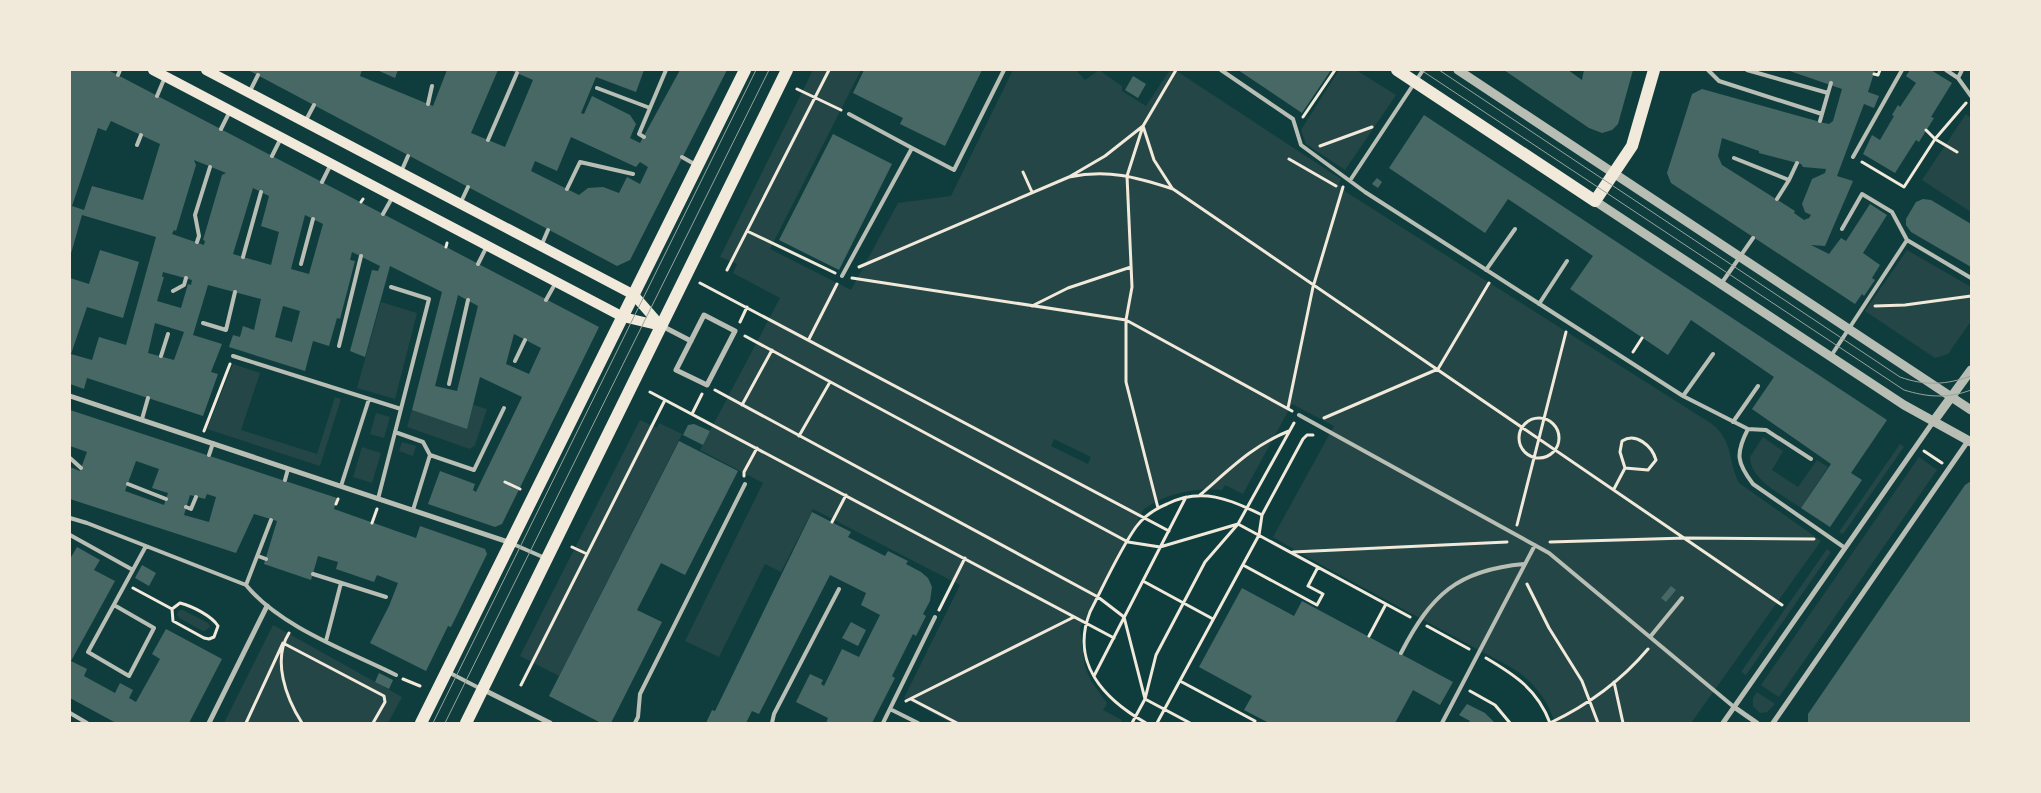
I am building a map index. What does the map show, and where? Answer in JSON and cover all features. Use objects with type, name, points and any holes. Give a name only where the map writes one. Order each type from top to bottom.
[{"type":"main road","points":[[153,70],[623,317],[661,326]]},
{"type":"main road","points":[[206,70],[634,295],[661,326]]},
{"type":"main road","points":[[421,723],[448,672],[745,70]]},
{"type":"main road","points":[[466,723],[481,689],[787,70]]},
{"type":"main road","points":[[1397,70],[1595,201],[1632,146],[1654,70]]},
{"type":"street","points":[[1458,70],[1971,410]]},
{"type":"street","points":[[1595,201],[1933,422],[1970,440],[1773,723]]},
{"type":"street","points":[[704,315],[735,331],[707,385],[676,370],[704,315]]},
{"type":"street","points":[[661,326],[691,341]]},
{"type":"street","points":[[1723,723],[1971,370]]},
{"type":"street","points":[[70,396],[511,543]]},
{"type":"street","points":[[209,723],[267,606]]},
{"type":"street","points":[[481,689],[550,723]]},
{"type":"street","points":[[1734,707],[1757,723]]},
{"type":"lane","points":[[118,75],[120,70]]},
{"type":"lane","points":[[644,137],[639,134],[666,70]]},
{"type":"lane","points":[[849,114],[954,170],[1004,70]]},
{"type":"lane","points":[[1221,70],[1293,119],[1297,139],[1307,151],[1350,179],[1366,192],[1683,396],[1748,429],[1766,430],[1811,459]]},
{"type":"lane","points":[[1350,179],[1423,70]]},
{"type":"lane","points":[[1708,70],[1719,82],[1822,114]]},
{"type":"lane","points":[[1747,70],[1828,93]]},
{"type":"lane","points":[[1852,157],[1902,70]]},
{"type":"lane","points":[[1946,70],[1958,78],[1971,96]]},
{"type":"lane","points":[[1958,78],[1962,70]]},
{"type":"lane","points":[[488,140],[517,73]]},
{"type":"lane","points":[[249,92],[258,75]]},
{"type":"lane","points":[[157,96],[165,76]]},
{"type":"lane","points":[[1820,121],[1831,83]]},
{"type":"lane","points":[[428,104],[432,86]]},
{"type":"lane","points":[[597,88],[650,108]]},
{"type":"lane","points":[[305,122],[314,105]]},
{"type":"lane","points":[[221,129],[230,110]]},
{"type":"lane","points":[[137,145],[141,135]]},
{"type":"lane","points":[[272,156],[281,137]]},
{"type":"lane","points":[[842,276],[912,148]]},
{"type":"lane","points":[[401,172],[408,156]]},
{"type":"lane","points":[[682,157],[698,166]]},
{"type":"lane","points":[[1734,158],[1788,180]]},
{"type":"lane","points":[[567,189],[580,162],[633,174]]},
{"type":"lane","points":[[1777,199],[1797,163]]},
{"type":"lane","points":[[322,182],[331,164]]},
{"type":"lane","points":[[197,242],[199,236],[195,215],[210,167]]},
{"type":"lane","points":[[460,204],[468,187]]},
{"type":"lane","points":[[243,257],[261,192]]},
{"type":"lane","points":[[1842,229],[1862,194],[1892,212],[1907,240],[1971,278]]},
{"type":"lane","points":[[383,214],[393,196]]},
{"type":"lane","points":[[301,264],[313,219]]},
{"type":"lane","points":[[541,246],[548,230]]},
{"type":"lane","points":[[1486,270],[1515,230]]},
{"type":"lane","points":[[1721,284],[1753,238]]},
{"type":"lane","points":[[1831,356],[1907,240]]},
{"type":"lane","points":[[478,264],[488,246]]},
{"type":"lane","points":[[339,346],[361,256]]},
{"type":"lane","points":[[1539,304],[1567,261]]},
{"type":"lane","points":[[173,291],[184,284],[186,278]]},
{"type":"lane","points":[[546,300],[556,282]]},
{"type":"lane","points":[[378,499],[430,299],[391,287]]},
{"type":"lane","points":[[203,323],[226,330],[235,292]]},
{"type":"lane","points":[[449,384],[468,300]]},
{"type":"lane","points":[[161,356],[168,334]]},
{"type":"lane","points":[[514,361],[525,340]]},
{"type":"lane","points":[[1683,396],[1713,354]]},
{"type":"lane","points":[[233,356],[401,409]]},
{"type":"lane","points":[[1733,422],[1758,386]]},
{"type":"lane","points":[[142,420],[148,398]]},
{"type":"lane","points":[[342,486],[369,399]]},
{"type":"lane","points":[[395,432],[423,442],[430,455],[474,470],[504,408]]},
{"type":"lane","points":[[1298,415],[1549,553],[1734,707]]},
{"type":"lane","points":[[1748,429],[1738,455],[1743,471],[1753,484],[1845,548]]},
{"type":"lane","points":[[209,455],[213,443]]},
{"type":"lane","points":[[413,510],[430,455]]},
{"type":"lane","points":[[70,458],[81,468]]},
{"type":"lane","points":[[285,480],[288,468]]},
{"type":"lane","points":[[128,484],[166,498]]},
{"type":"lane","points":[[635,723],[638,717],[640,694],[745,484]]},
{"type":"lane","points":[[186,507],[191,508],[196,497]]},
{"type":"lane","points":[[70,518],[87,522],[246,585],[258,599],[294,624],[396,675]]},
{"type":"lane","points":[[246,585],[271,520]]},
{"type":"lane","points":[[70,535],[134,570]]},
{"type":"lane","points":[[511,543],[546,558]]},
{"type":"lane","points":[[1442,723],[1535,545]]},
{"type":"lane","points":[[114,605],[154,628],[128,676],[88,652],[146,546]]},
{"type":"lane","points":[[258,556],[266,559]]},
{"type":"lane","points":[[1401,653],[1423,613],[1436,599],[1466,578],[1497,566],[1525,564]]},
{"type":"lane","points":[[313,574],[386,597]]},
{"type":"lane","points":[[326,641],[341,583]]},
{"type":"lane","points":[[772,723],[774,714],[839,589]]},
{"type":"lane","points":[[1650,636],[1682,598]]},
{"type":"lane","points":[[883,723],[935,617]]},
{"type":"lane","points":[[448,672],[481,689]]},
{"type":"lane","points":[[890,709],[918,723]]},
{"type":"lane","points":[[70,713],[87,723]]},
{"type":"path","points":[[727,270],[829,70]]},
{"type":"path","points":[[1158,508],[1126,382],[1126,320],[1132,287],[1126,206],[1127,176],[1143,126],[1176,70]]},
{"type":"path","points":[[1296,129],[1335,70]]},
{"type":"path","points":[[1874,74],[1878,75],[1880,70]]},
{"type":"path","points":[[797,89],[849,114]]},
{"type":"path","points":[[1852,157],[1904,187],[1935,139],[1966,103]]},
{"type":"path","points":[[1307,151],[1388,121]]},
{"type":"path","points":[[809,339],[842,276],[1069,177],[1105,156],[1143,126]]},
{"type":"path","points":[[1143,126],[1154,160],[1162,175],[1173,189],[1782,605]]},
{"type":"path","points":[[1926,130],[1935,139],[1957,152]]},
{"type":"path","points":[[1289,159],[1342,189]]},
{"type":"path","points":[[1023,172],[1032,192]]},
{"type":"path","points":[[1069,177],[1090,173],[1127,176],[1173,189]]},
{"type":"path","points":[[1288,408],[1313,286],[1342,189],[1350,179]]},
{"type":"path","points":[[747,231],[842,276],[1126,320],[1298,415],[1238,524],[1205,562],[1156,655],[1145,699],[1132,723]]},
{"type":"path","points":[[1032,306],[1068,288],[1131,267]]},
{"type":"path","points":[[1158,723],[1259,535],[1262,515],[1303,439],[1313,434],[1321,420],[1438,369],[1494,275]]},
{"type":"path","points":[[700,283],[1169,531]]},
{"type":"path","points":[[1862,307],[1905,305],[1971,296]]},
{"type":"path","points":[[747,307],[735,331],[1128,542],[1160,547],[1238,524],[1411,618]]},
{"type":"path","points":[[1291,552],[1508,542],[1517,524],[1566,332],[1570,325]]},
{"type":"path","points":[[1628,361],[1642,338]]},
{"type":"path","points":[[742,404],[772,350]]},
{"type":"path","points":[[204,431],[233,356]]},
{"type":"path","points":[[799,436],[830,382]]},
{"type":"path","points":[[692,414],[707,385],[1098,597],[1124,617],[1145,699],[1190,723]]},
{"type":"path","points":[[650,392],[1114,638]]},
{"type":"path","points":[[521,685],[665,400]]},
{"type":"path","points":[[1545,418],[1555,426],[1558,433],[1555,449],[1546,456],[1534,457],[1526,453],[1520,445],[1518,435],[1522,426],[1530,420],[1545,418]]},
{"type":"path","points":[[1200,495],[1255,448],[1267,440],[1289,431]]},
{"type":"path","points":[[1313,434],[1322,439]]},
{"type":"path","points":[[1614,489],[1625,468],[1620,447],[1628,438],[1634,438],[1652,450],[1656,460],[1648,470],[1625,468]]},
{"type":"path","points":[[745,484],[744,472],[757,448]]},
{"type":"path","points":[[1923,450],[1942,463]]},
{"type":"path","points":[[505,482],[520,489]]},
{"type":"path","points":[[832,522],[846,495]]},
{"type":"path","points":[[1146,723],[1114,702],[1094,677],[1086,652],[1086,623],[1128,542],[1144,518],[1158,508],[1186,497],[1200,495],[1222,498],[1262,515]]},
{"type":"path","points":[[1094,677],[1186,497]]},
{"type":"path","points":[[336,504],[338,499]]},
{"type":"path","points":[[372,523],[377,508]]},
{"type":"path","points":[[1535,545],[1548,542],[1686,538],[1798,540],[1830,537]]},
{"type":"path","points":[[1502,538],[1504,542]]},
{"type":"path","points":[[572,547],[587,554]]},
{"type":"path","points":[[935,617],[965,558]]},
{"type":"path","points":[[1243,565],[1317,605],[1323,594],[1308,586],[1318,567]]},
{"type":"path","points":[[1521,571],[1549,628],[1582,681],[1591,700],[1598,723]]},
{"type":"path","points":[[1143,581],[1213,619]]},
{"type":"path","points":[[126,584],[172,609]]},
{"type":"path","points":[[180,603],[186,604],[215,621],[218,626],[217,632],[210,639],[204,638],[173,621],[172,609],[180,603]]},
{"type":"path","points":[[1369,636],[1386,604]]},
{"type":"path","points":[[890,709],[1074,617]]},
{"type":"path","points":[[1420,622],[1512,673],[1531,689],[1539,699],[1550,723],[1591,700],[1628,671],[1655,640]]},
{"type":"path","points":[[246,723],[283,643],[294,624]]},
{"type":"path","points":[[283,643],[281,661],[283,679],[288,697],[302,723]]},
{"type":"path","points":[[283,643],[384,696],[384,702],[373,723]]},
{"type":"path","points":[[396,675],[420,686]]},
{"type":"path","points":[[1180,681],[1255,721],[1254,723]]},
{"type":"path","points":[[1614,682],[1623,723]]},
{"type":"path","points":[[1462,687],[1495,705],[1510,723]]},
{"type":"path","points":[[911,699],[957,723]]},
{"type":"shaded area","points":[[813,70],[861,70],[770,249],[851,290],[898,203],[951,196],[1013,70],[1076,70],[1085,80],[1099,70],[1122,86],[1122,91],[1146,106],[1170,70],[1175,70],[1341,179],[1339,184],[1346,192],[1712,424],[1724,437],[1739,483],[1821,541],[1691,723],[1555,723],[1548,706],[1539,692],[1514,669],[1273,537],[1334,426],[1292,404],[1243,494],[1225,485],[1222,490],[1192,491],[1171,496],[1144,509],[1080,628],[1085,667],[1091,681],[1107,703],[1103,710],[1122,720],[1120,723],[951,723],[904,698],[960,585],[813,509],[781,572],[765,564],[719,657],[685,641],[763,483],[700,450],[780,298],[733,273],[737,264],[720,257]],"holes":[[[1054,439],[1091,457],[1088,464],[1051,446]]]},
{"type":"shaded area","points":[[1339,70],[1356,70],[1396,95],[1345,170],[1306,144],[1301,130]]},
{"type":"shaded area","points":[[1966,114],[1971,118],[1971,212],[1922,180]]},
{"type":"shaded area","points":[[1907,250],[1971,287],[1971,321],[1948,354],[1935,358],[1865,311]]},
{"type":"shaded area","points":[[381,302],[417,313],[395,399],[357,388]]},
{"type":"shaded area","points":[[233,364],[260,373],[241,430],[317,454],[335,397],[341,399],[320,466],[207,429]]},
{"type":"shaded area","points":[[473,405],[487,409],[475,445],[470,449],[407,427],[412,410],[467,428]]},
{"type":"shaded area","points":[[376,413],[390,417],[384,438],[370,434]]},
{"type":"shaded area","points":[[640,420],[657,428],[659,423],[682,434],[559,676],[520,656]]},
{"type":"shaded area","points":[[1763,437],[1783,451],[1772,470],[1798,487],[1817,460],[1828,467],[1801,508],[1769,487],[1751,465],[1750,457]]},
{"type":"shaded area","points":[[402,442],[416,446],[413,456],[399,451]]},
{"type":"shaded area","points":[[1900,444],[1904,447],[1843,534],[1839,532]]},
{"type":"shaded area","points":[[362,447],[381,453],[372,483],[353,477]]},
{"type":"shaded area","points":[[1919,457],[1937,470],[1779,697],[1761,685]]},
{"type":"shaded area","points":[[1827,549],[1831,552],[1746,675],[1741,672]]},
{"type":"shaded area","points":[[180,610],[208,623],[210,627],[203,631],[179,618],[177,614]]},
{"type":"shaded area","points":[[273,625],[402,697],[388,723],[224,723]]},
{"type":"shaded area","points":[[1757,692],[1775,704],[1767,712],[1760,713],[1753,706],[1753,698]]},
{"type":"building","points":[[70,70],[108,70],[599,327],[502,524],[495,527],[428,504],[440,471],[475,484],[473,490],[476,492],[522,397],[480,377],[467,429],[412,410],[442,292],[390,266],[365,357],[350,351],[372,270],[378,271],[380,266],[352,252],[350,260],[355,261],[340,319],[337,318],[329,346],[313,341],[305,371],[229,347],[233,335],[240,337],[243,326],[254,330],[261,299],[208,285],[193,335],[222,344],[211,372],[218,374],[203,416],[87,378],[84,389],[70,384],[70,278],[89,284],[100,250],[139,262],[123,318],[87,307],[71,354],[92,360],[99,337],[126,345],[156,237],[82,215],[70,257]],"holes":[[[111,121],[160,144],[143,200],[92,186],[84,210],[72,206],[98,128],[106,131]],[[194,160],[226,173],[222,175],[203,240],[205,241],[204,245],[172,234],[174,230],[176,231],[196,165]],[[253,188],[269,196],[261,226],[279,232],[271,265],[233,254]],[[305,215],[323,224],[309,274],[291,269]],[[163,272],[192,280],[191,285],[188,284],[181,308],[157,301],[164,277],[162,277]],[[458,295],[478,306],[457,391],[435,386]],[[283,306],[300,311],[292,342],[275,337]],[[155,323],[184,332],[174,360],[148,353]],[[514,334],[541,348],[529,374],[506,364]]]},
{"type":"building","points":[[248,70],[362,70],[360,76],[433,106],[447,70],[498,70],[471,133],[505,147],[533,80],[510,70],[644,70],[636,92],[596,77],[581,113],[584,114],[592,96],[630,115],[636,124],[630,138],[640,143],[680,70],[727,70],[630,260],[617,266]],"holes":[[[571,137],[636,167],[640,162],[648,167],[640,184],[627,177],[619,193],[603,187],[588,188],[579,195],[531,171],[535,161],[557,171]]]},
{"type":"building","points":[[377,70],[398,70],[395,78]]},
{"type":"building","points":[[864,70],[982,70],[945,146],[900,124],[903,118],[853,93]]},
{"type":"building","points":[[1238,70],[1331,70],[1302,113]]},
{"type":"building","points":[[1504,70],[1568,70],[1582,80],[1584,70],[1633,70],[1618,124],[1612,130],[1602,133],[1589,128]]},
{"type":"building","points":[[1787,70],[1875,70],[1868,92],[1879,96],[1874,108],[1864,104],[1837,176],[1853,181],[1825,246],[1811,245],[1829,254],[1841,238],[1846,241],[1870,204],[1887,215],[1863,253],[1880,265],[1872,278],[1875,280],[1864,296],[1862,294],[1855,304],[1671,183],[1667,173],[1692,94],[1702,89],[1829,124],[1833,121],[1842,89]],"holes":[[[1722,138],[1759,151],[1759,153],[1801,164],[1803,167],[1826,169],[1825,173],[1812,179],[1802,204],[1805,212],[1811,215],[1809,218],[1804,220],[1794,213],[1795,211],[1722,165],[1718,156]]]},
{"type":"building","points":[[1910,70],[1931,70],[1952,83],[1931,117],[1934,118],[1919,142],[1916,140],[1895,173],[1863,154],[1872,135],[1880,140],[1898,105],[1900,107],[1916,83],[1906,76]]},
{"type":"building","points":[[1133,76],[1146,84],[1138,98],[1125,90]]},
{"type":"building","points":[[1424,115],[1887,420],[1851,473],[1862,480],[1830,527],[1801,508],[1831,464],[1752,409],[1774,377],[1691,320],[1668,355],[1570,289],[1593,256],[1508,199],[1485,233],[1389,168]]},
{"type":"building","points":[[833,134],[892,164],[839,270],[779,240]]},
{"type":"building","points":[[1377,178],[1382,182],[1378,188],[1372,184]]},
{"type":"building","points":[[1923,199],[1931,200],[1971,224],[1971,267],[1911,232],[1906,225],[1906,219],[1916,202]]},
{"type":"building","points":[[70,410],[337,498],[334,509],[416,538],[420,526],[485,549],[487,554],[451,627],[448,626],[426,671],[370,643],[389,606],[398,583],[377,575],[374,582],[336,569],[338,562],[318,556],[311,580],[264,564],[277,521],[254,514],[236,553],[70,499],[70,467],[80,471],[87,452],[70,446]],"holes":[[[136,461],[159,469],[152,488],[168,493],[164,505],[125,491]],[[207,494],[216,497],[209,522],[184,515],[190,495],[205,499]]]},
{"type":"building","points":[[694,424],[710,431],[703,445],[683,435],[688,425]]},
{"type":"building","points":[[679,441],[738,471],[685,575],[661,563],[637,610],[662,622],[611,723],[601,723],[549,696]]},
{"type":"building","points":[[1971,481],[1971,723],[1808,723],[1808,714],[1965,485]]},
{"type":"building","points":[[812,512],[851,532],[848,537],[885,556],[888,551],[908,561],[906,564],[928,578],[932,587],[930,601],[923,614],[926,616],[916,636],[913,634],[892,676],[895,678],[872,723],[826,723],[828,718],[796,702],[810,674],[823,680],[821,684],[824,686],[842,649],[859,657],[880,615],[861,605],[866,593],[830,575],[759,714],[752,711],[746,723],[706,723],[712,710],[715,711]]},
{"type":"building","points":[[77,547],[100,560],[94,570],[115,581],[71,661],[87,669],[84,676],[115,693],[120,683],[133,690],[129,698],[136,702],[160,659],[152,654],[166,629],[222,659],[189,723],[116,723],[70,698],[70,559]]},
{"type":"building","points":[[142,565],[156,573],[149,586],[135,578]]},
{"type":"building","points":[[1671,586],[1676,590],[1666,602],[1661,598]]},
{"type":"building","points":[[1242,588],[1294,616],[1302,601],[1453,682],[1440,705],[1413,690],[1395,723],[1269,723],[1244,710],[1252,696],[1199,667]]},
{"type":"building","points":[[851,622],[866,630],[858,646],[842,638]]},
{"type":"building","points":[[379,673],[393,680],[389,689],[375,682]]},
{"type":"building","points":[[1467,704],[1485,713],[1495,723],[1469,723],[1470,721],[1459,715]]},
{"type":"tram line","points":[[433,723],[756,70]]},
{"type":"tram line","points":[[445,723],[769,70]]},
{"type":"tram line","points":[[1421,70],[1904,390],[1937,396],[1954,395],[1971,390]]},
{"type":"tram line","points":[[1439,70],[1900,377],[1918,382],[1944,383],[1971,376]]}]
